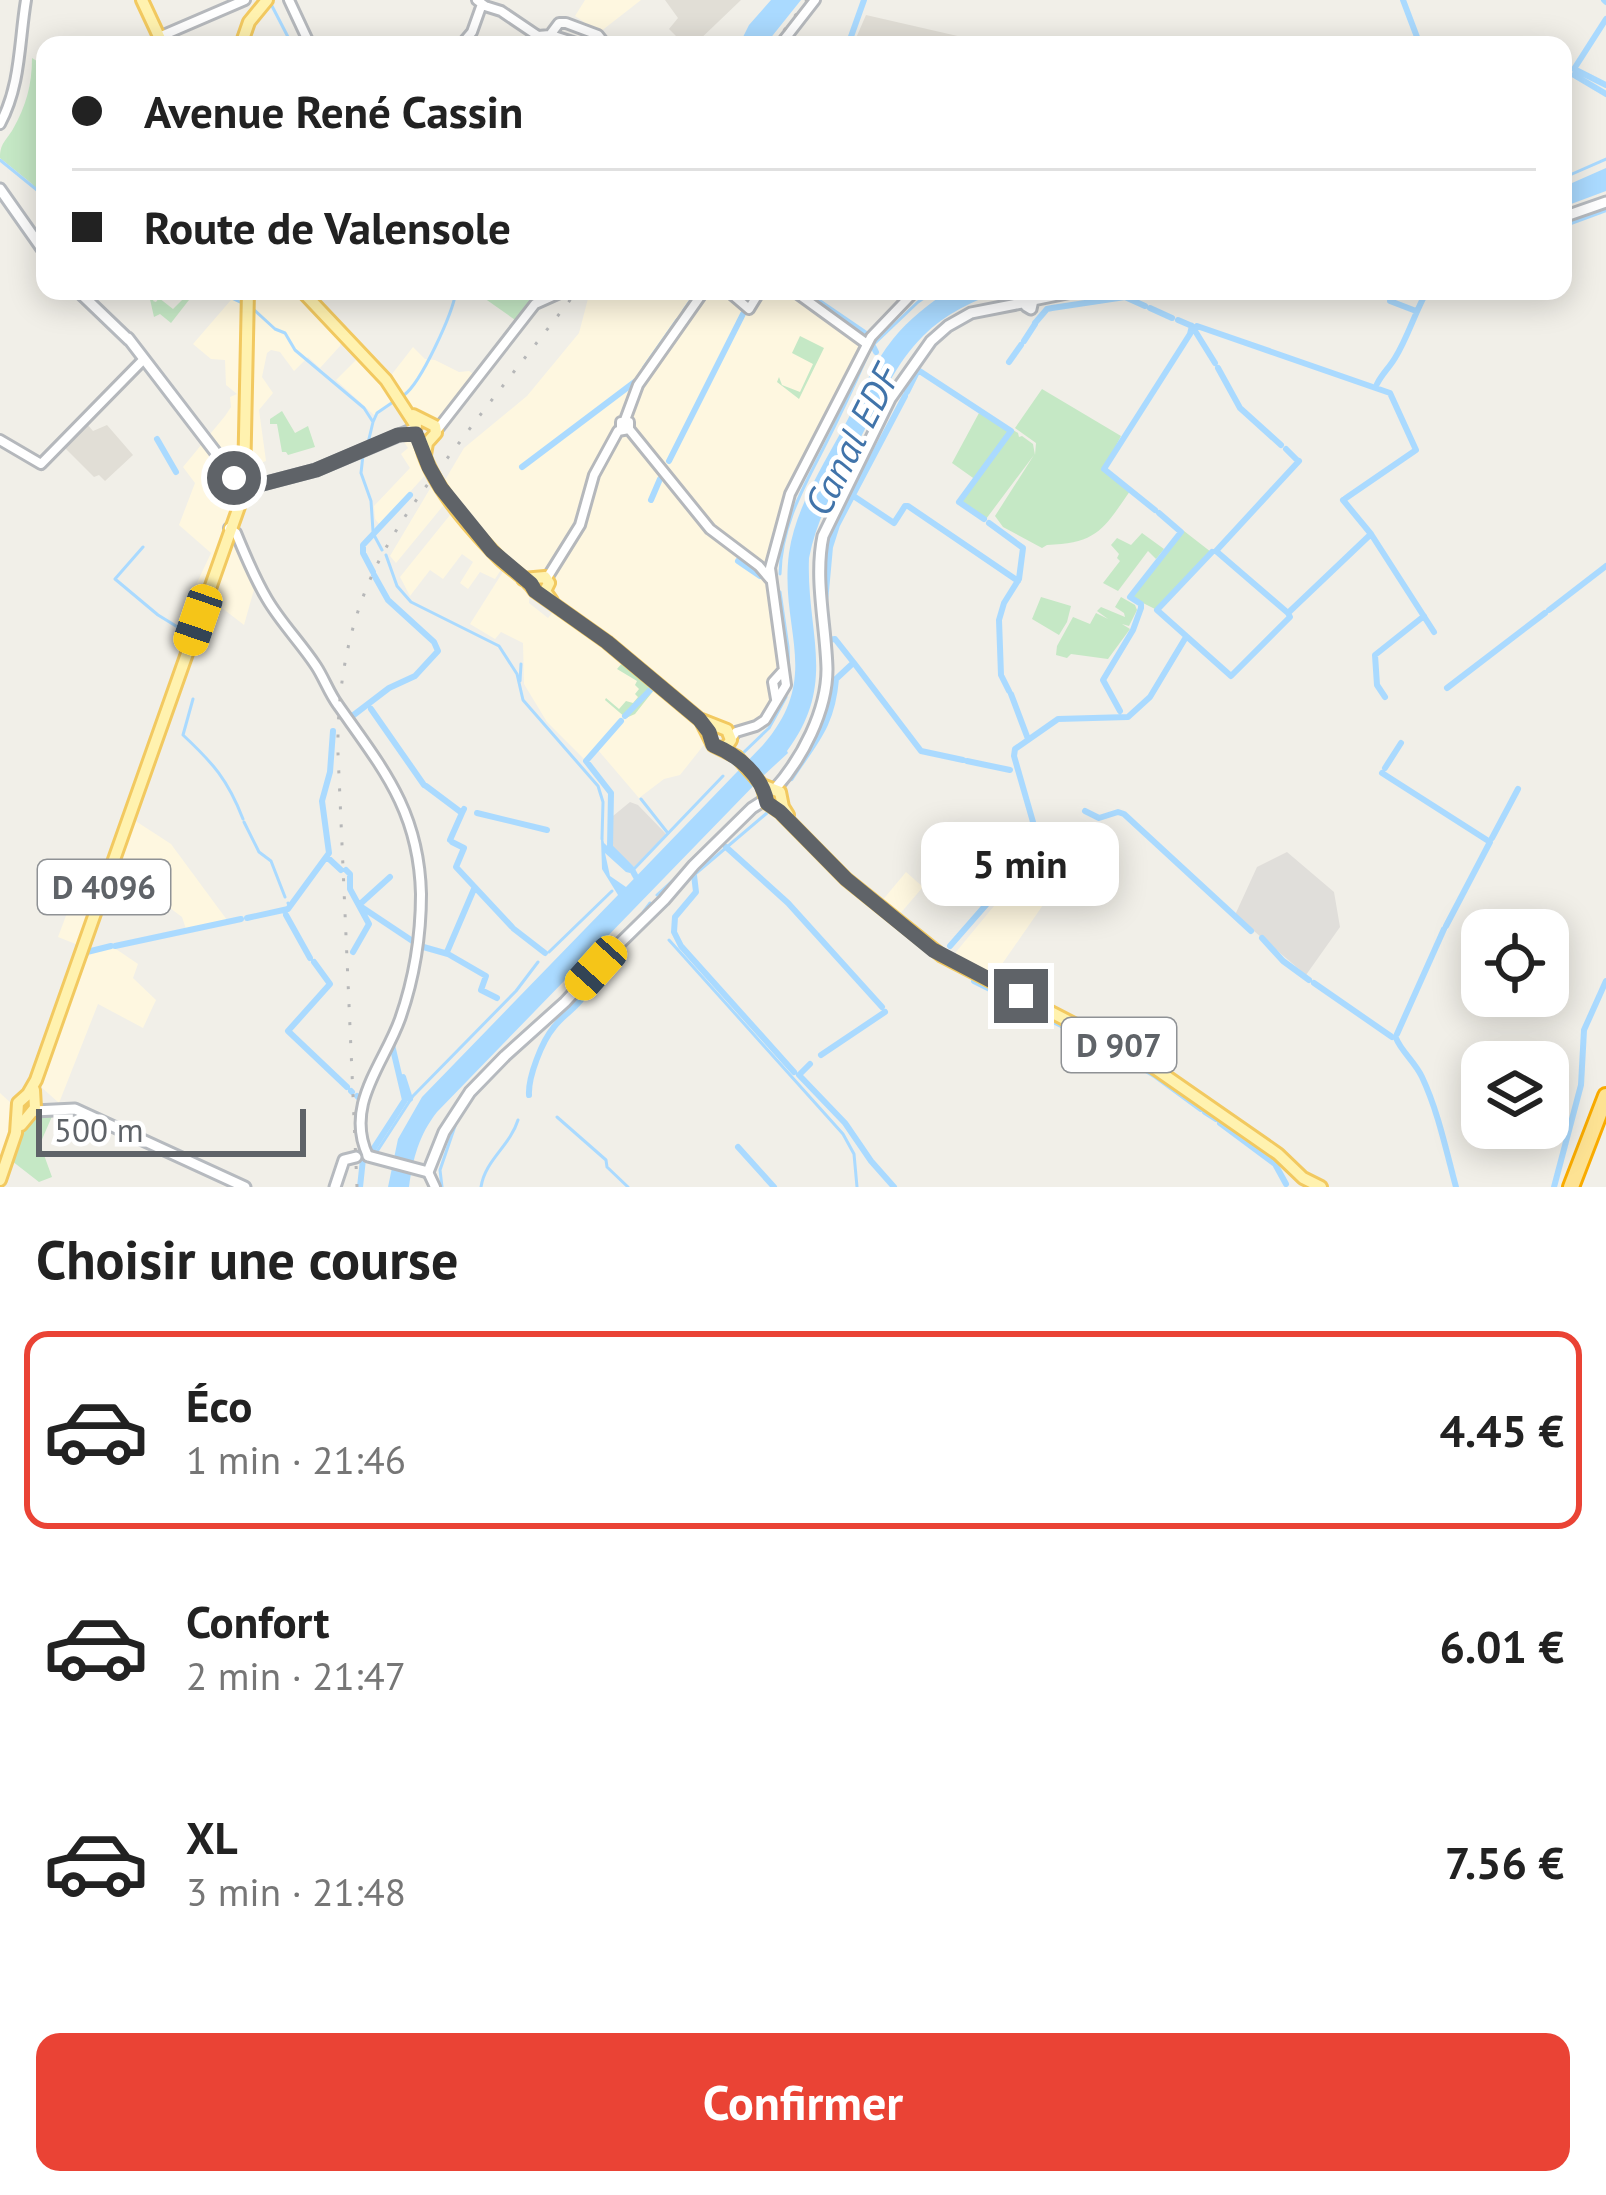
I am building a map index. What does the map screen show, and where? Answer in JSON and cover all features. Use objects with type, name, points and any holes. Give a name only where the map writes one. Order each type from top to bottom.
[{"type":"highway","points":[[1573,1187],[1606,1096]]},
{"type":"highway","points":[[1573,1187],[1606,1108]]},
{"type":"main road","points":[[142,0],[159,36]]},
{"type":"main road","points":[[244,36],[267,0]]},
{"type":"main road","points":[[0,189],[36,240]]},
{"type":"main road","points":[[1572,214],[1606,202]]},
{"type":"main road","points":[[88,300],[128,338],[224,462],[233,481],[243,484],[325,466],[398,435],[426,430],[310,300]]},
{"type":"main road","name":"D 4096","points":[[0,1180],[232,531],[243,484],[248,300]]},
{"type":"main road","points":[[335,1187],[347,1157],[369,1156],[424,1171],[467,1095],[565,1002],[698,861],[772,796],[814,725],[825,690],[823,536],[890,399],[931,341],[960,318],[1029,300]]},
{"type":"main road","points":[[146,360],[243,484]]},
{"type":"main road","name":"D 907","points":[[426,430],[424,456],[434,477],[492,551],[723,737],[802,834],[846,879],[942,956],[1140,1058],[1287,1160],[1305,1186]]},
{"type":"main road","points":[[224,462],[237,464],[243,451]]},
{"type":"main road","points":[[29,1106],[75,1109],[245,1187]]},
{"type":"street","points":[[0,121],[13,86],[24,0]]},
{"type":"street","points":[[171,36],[245,0]]},
{"type":"street","points":[[290,0],[306,36]]},
{"type":"street","points":[[787,36],[815,0]]},
{"type":"street","points":[[469,36],[479,2],[537,35],[562,36]]},
{"type":"street","points":[[555,33],[561,22],[598,36]]},
{"type":"street","points":[[426,430],[533,306],[545,300]]},
{"type":"street","points":[[539,585],[581,523],[594,475],[625,426],[639,383],[698,300]]},
{"type":"street","points":[[806,300],[867,344]]},
{"type":"street","points":[[723,737],[761,722],[775,704],[781,681],[767,569],[790,494],[867,344],[907,300]]},
{"type":"street","points":[[0,440],[41,464],[146,360]]},
{"type":"street","points":[[625,426],[710,529],[767,569]]},
{"type":"street","points":[[232,531],[269,603],[392,782],[413,836],[421,891],[416,956],[397,1027],[364,1094],[369,1156]]},
{"type":"street","points":[[424,1171],[429,1186]]},
{"type":"shaded area","points":[[585,0],[641,0],[600,32],[582,25],[575,16]]},
{"type":"shaded area","points":[[665,0],[741,0],[703,36],[676,36],[669,29],[678,18]]},
{"type":"shaded area","points":[[866,15],[958,36],[857,36]]},
{"type":"shaded area","points":[[231,300],[305,300],[342,334],[340,346],[320,368],[308,357],[294,371],[280,352],[267,353],[262,377],[273,393],[259,410],[266,461],[248,468],[226,541],[237,543],[255,586],[244,625],[195,587],[211,553],[179,525],[195,483],[183,467],[225,416],[230,397],[237,394],[226,385],[225,360],[211,359],[193,344]]},
{"type":"shaded area","points":[[588,300],[802,300],[865,344],[789,488],[781,514],[767,582],[776,696],[763,718],[753,723],[731,727],[706,718],[512,564],[446,486],[464,448],[527,396],[579,333]]},
{"type":"shaded area","points":[[413,347],[425,359],[476,376],[444,420],[415,414],[389,378]]},
{"type":"shaded area","points":[[356,360],[397,399],[374,415],[336,380]]},
{"type":"shaded area","points":[[87,424],[93,431],[107,425],[133,455],[105,481],[94,477],[64,447]]},
{"type":"shaded area","points":[[411,437],[429,471],[380,525],[374,506],[410,468],[401,454]]},
{"type":"shaded area","points":[[434,482],[447,501],[396,563],[390,556]]},
{"type":"shaded area","points":[[454,510],[504,565],[495,579],[480,572],[468,589],[460,583],[473,562],[462,554],[443,579],[430,570],[410,596],[400,577]]},
{"type":"shaded area","points":[[506,567],[530,585],[529,603],[548,618],[556,608],[696,722],[707,741],[680,775],[664,779],[639,798],[598,750],[586,761],[547,722],[524,684],[523,643],[501,632],[495,639],[470,624]]},
{"type":"shaded area","points":[[630,802],[666,834],[634,867],[611,846],[613,816]]},
{"type":"shaded area","points":[[131,818],[171,844],[227,920],[186,929],[182,917],[115,867]]},
{"type":"shaded area","points":[[1287,852],[1334,892],[1340,927],[1306,975],[1235,915],[1257,867]]},
{"type":"shaded area","points":[[906,872],[923,887],[898,916],[881,902]]},
{"type":"shaded area","points":[[1013,883],[1043,905],[993,977],[955,956]]},
{"type":"shaded area","points":[[73,897],[91,907],[78,945],[58,937]]},
{"type":"shaded area","points":[[113,947],[138,964],[133,978],[156,1000],[143,1028],[98,1004],[59,1103],[40,1086],[79,971],[86,953]]},
{"type":"shaded area","points":[[0,1093],[17,1116],[0,1166]]},
{"type":"green space","points":[[32,58],[36,60],[36,189],[0,158],[2,145],[25,104]]},
{"type":"green space","points":[[150,300],[162,300],[173,309],[189,300],[171,323],[160,314],[154,317]]},
{"type":"green space","points":[[487,300],[535,300],[518,322]]},
{"type":"green space","points":[[800,336],[824,348],[799,399],[777,382],[779,377],[782,385],[800,392],[813,364],[792,353]]},
{"type":"green space","points":[[1042,389],[1121,436],[1104,469],[1130,491],[1097,532],[1042,548],[1003,527],[995,516],[1034,455],[986,519],[961,502],[976,480],[952,463],[979,413],[1033,444],[1035,455],[1036,443],[1015,428]]},
{"type":"green space","points":[[282,411],[295,433],[308,426],[315,447],[288,455],[282,452],[277,424],[270,424],[270,419]]},
{"type":"green space","points":[[1184,531],[1211,552],[1157,610],[1131,597]]},
{"type":"green space","points":[[1142,533],[1164,549],[1156,559],[1148,551],[1118,591],[1103,583],[1120,561],[1111,545],[1117,538],[1131,545]]},
{"type":"green space","points":[[1041,597],[1071,606],[1059,635],[1032,619]]},
{"type":"green space","points":[[1121,597],[1137,610],[1129,626],[1122,624],[1130,629],[1108,659],[1056,655],[1073,617],[1090,624],[1096,613],[1108,619],[1097,611],[1101,607],[1125,617],[1115,607]]},
{"type":"green space","points":[[623,662],[651,687],[646,693],[654,690],[626,718],[605,700],[619,709],[638,697],[637,681],[617,669]]},
{"type":"green space","points":[[38,1113],[53,1114],[40,1144],[52,1177],[39,1182],[12,1161],[27,1121]]},
{"type":"water","points":[[771,0],[801,0],[772,36],[744,36]]},
{"type":"water","points":[[1606,168],[1606,191],[1572,204],[1572,183]]},
{"type":"water","name":"Canal EDF","points":[[936,300],[978,300],[950,314],[913,346],[890,381],[818,525],[809,558],[816,680],[812,703],[788,753],[437,1112],[418,1147],[409,1187],[388,1187],[398,1139],[422,1097],[618,895],[602,869],[601,839],[630,868],[626,872],[605,853],[610,876],[626,887],[763,745],[781,720],[795,674],[787,581],[798,518],[874,367],[912,319]]},
{"type":"waterway","points":[[851,36],[864,0]]},
{"type":"waterway","points":[[1403,0],[1417,36]]},
{"type":"waterway","points":[[272,6],[287,36]]},
{"type":"waterway","points":[[1606,19],[1574,69],[1606,85]]},
{"type":"waterway","points":[[1574,75],[1606,94]]},
{"type":"waterway","points":[[1572,174],[1606,159]]},
{"type":"waterway","points":[[0,160],[36,189]]},
{"type":"waterway","points":[[1572,222],[1606,209]]},
{"type":"waterway","points":[[236,300],[242,303]]},
{"type":"waterway","points":[[404,395],[435,347],[453,300]]},
{"type":"waterway","points":[[685,311],[693,300]]},
{"type":"waterway","points":[[816,300],[866,334]]},
{"type":"waterway","points":[[874,344],[921,300]]},
{"type":"waterway","points":[[1035,323],[1047,309],[1105,300]]},
{"type":"waterway","points":[[1132,300],[1145,306]]},
{"type":"waterway","points":[[1390,300],[1416,311]]},
{"type":"waterway","points":[[1377,384],[1400,350],[1423,300]]},
{"type":"waterway","points":[[251,307],[364,408],[373,422],[368,443]]},
{"type":"waterway","points":[[1150,308],[1172,318]]},
{"type":"waterway","points":[[669,461],[743,314]]},
{"type":"waterway","points":[[1155,510],[1104,469],[1190,334],[1192,326],[1178,320]]},
{"type":"waterway","points":[[645,368],[678,321]]},
{"type":"waterway","points":[[1024,341],[1035,324]]},
{"type":"waterway","points":[[1192,326],[1215,363]]},
{"type":"waterway","points":[[1197,326],[1390,393],[1416,450],[1346,498]]},
{"type":"waterway","points":[[872,344],[876,352]]},
{"type":"waterway","points":[[1009,362],[1021,345]]},
{"type":"waterway","points":[[780,574],[794,509],[868,354]]},
{"type":"waterway","points":[[1218,368],[1240,408],[1281,445]]},
{"type":"waterway","points":[[907,392],[918,370],[1011,431],[959,502],[984,519]]},
{"type":"waterway","points":[[522,467],[636,381]]},
{"type":"waterway","points":[[825,602],[837,525],[905,396]]},
{"type":"waterway","points":[[373,422],[377,413],[396,400]]},
{"type":"waterway","points":[[157,439],[176,472]]},
{"type":"waterway","points":[[1286,449],[1296,459]]},
{"type":"waterway","points":[[363,455],[361,473],[371,501],[373,531]]},
{"type":"waterway","points":[[1288,613],[1216,551],[1299,461]]},
{"type":"waterway","points":[[651,500],[660,479]]},
{"type":"waterway","points":[[373,572],[363,545],[410,495]]},
{"type":"waterway","points":[[852,495],[894,523],[908,506],[1018,581]]},
{"type":"waterway","points":[[1212,552],[1157,610],[1231,676],[1290,617],[1288,613],[1371,534],[1343,500]]},
{"type":"waterway","points":[[1120,711],[1103,680],[1141,608],[1130,597],[1181,532],[1159,513]]},
{"type":"waterway","points":[[989,523],[1023,548],[1019,579],[999,620],[1001,675],[1009,691]]},
{"type":"waterway","points":[[1371,534],[1434,632]]},
{"type":"waterway","points":[[374,535],[382,550]]},
{"type":"waterway","points":[[143,547],[115,579],[189,634]]},
{"type":"waterway","points":[[386,555],[397,586],[411,602],[499,646],[517,674],[523,700],[598,786],[603,802],[602,839]]},
{"type":"waterway","points":[[738,561],[760,576]]},
{"type":"waterway","points":[[1549,610],[1606,566]]},
{"type":"waterway","points":[[351,717],[389,688],[415,676],[438,651],[388,600],[374,575]]},
{"type":"waterway","points":[[780,592],[789,677]]},
{"type":"waterway","points":[[1447,688],[1545,613]]},
{"type":"waterway","points":[[1385,697],[1377,685],[1375,655],[1424,616]]},
{"type":"waterway","points":[[827,637],[835,639],[854,663]]},
{"type":"waterway","points":[[950,946],[992,898],[1033,822],[1015,749],[1058,719],[1128,717],[1150,697],[1186,637]]},
{"type":"waterway","points":[[854,663],[921,751],[963,760]]},
{"type":"waterway","points":[[520,681],[521,664]]},
{"type":"waterway","points":[[791,778],[826,721],[836,679],[851,665]]},
{"type":"waterway","points":[[625,716],[654,686]]},
{"type":"waterway","points":[[1011,694],[1028,739]]},
{"type":"waterway","points":[[742,754],[769,728],[786,697]]},
{"type":"waterway","points":[[193,699],[183,735],[219,773],[243,819]]},
{"type":"waterway","points":[[371,709],[424,785]]},
{"type":"waterway","points":[[621,721],[586,761],[611,793],[610,847],[636,877]]},
{"type":"waterway","points":[[247,918],[288,909],[329,853],[322,801],[333,731]]},
{"type":"waterway","points":[[1385,768],[1401,743]]},
{"type":"waterway","points":[[967,761],[1010,770]]},
{"type":"waterway","points":[[1382,773],[1490,842],[1446,926]]},
{"type":"waterway","points":[[633,870],[723,776]]},
{"type":"waterway","points":[[426,786],[462,813],[464,809]]},
{"type":"waterway","points":[[1492,838],[1518,789]]},
{"type":"waterway","points":[[641,799],[667,832]]},
{"type":"waterway","points":[[1085,811],[1099,818],[1124,814],[1251,931]]},
{"type":"waterway","points":[[450,840],[462,813]]},
{"type":"waterway","points":[[477,813],[547,830]]},
{"type":"waterway","points":[[692,873],[767,813]]},
{"type":"waterway","points":[[244,822],[259,852],[271,861],[285,897]]},
{"type":"waterway","points":[[452,842],[464,848],[456,867],[512,927]]},
{"type":"waterway","points":[[726,847],[788,903],[882,1007]]},
{"type":"waterway","points":[[327,857],[341,870]]},
{"type":"waterway","points":[[56,883],[77,864]]},
{"type":"waterway","points":[[346,870],[350,889],[369,924],[353,952]]},
{"type":"waterway","points":[[657,895],[682,872]]},
{"type":"waterway","points":[[694,875],[696,892],[675,917],[674,932],[681,946],[794,1072]]},
{"type":"waterway","points":[[359,905],[390,877]]},
{"type":"waterway","points":[[447,952],[474,889]]},
{"type":"waterway","points":[[549,952],[612,891]]},
{"type":"waterway","points":[[288,903],[290,907]]},
{"type":"waterway","points":[[644,911],[650,903]]},
{"type":"waterway","points":[[360,906],[417,944]]},
{"type":"waterway","points":[[286,915],[310,958]]},
{"type":"waterway","points":[[115,946],[241,919]]},
{"type":"waterway","points":[[514,929],[545,953]]},
{"type":"waterway","points":[[1397,1034],[1444,929]]},
{"type":"waterway","points":[[1262,938],[1309,980]]},
{"type":"waterway","points":[[669,940],[843,1134],[854,1154],[857,1187]]},
{"type":"waterway","points":[[83,959],[87,952],[111,946]]},
{"type":"waterway","points":[[420,946],[448,954],[486,976],[481,990],[497,998]]},
{"type":"waterway","points":[[314,962],[330,984],[288,1031],[347,1087]]},
{"type":"waterway","points":[[376,1153],[413,1096],[516,991],[538,962]]},
{"type":"waterway","points":[[974,981],[1115,1052]]},
{"type":"waterway","points":[[1554,1187],[1581,1085],[1584,1030],[1606,981]]},
{"type":"waterway","points":[[1314,983],[1392,1037]]},
{"type":"waterway","points":[[529,1095],[545,1041],[583,997]]},
{"type":"waterway","points":[[821,1055],[885,1012]]},
{"type":"waterway","points":[[1396,1038],[1428,1090],[1456,1187]]},
{"type":"waterway","points":[[372,1151],[405,1100],[392,1045]]},
{"type":"waterway","points":[[1119,1054],[1201,1109]]},
{"type":"waterway","points":[[799,1075],[810,1064]]},
{"type":"waterway","points":[[799,1075],[845,1123],[894,1187]]},
{"type":"waterway","points":[[403,1077],[410,1099]]},
{"type":"waterway","points":[[357,1096],[360,1099]]},
{"type":"waterway","points":[[1205,1112],[1216,1119]]},
{"type":"waterway","points":[[557,1117],[606,1160],[607,1167],[628,1187]]},
{"type":"waterway","points":[[481,1187],[518,1120]]},
{"type":"waterway","points":[[1220,1123],[1275,1164],[1286,1184]]},
{"type":"waterway","points":[[442,1187],[440,1170],[455,1126]]},
{"type":"waterway","points":[[738,1147],[774,1187]]},
{"type":"waterway","points":[[360,1187],[363,1159]]},
{"type":"railway","points":[[780,36],[807,0]]},
{"type":"railway","points":[[357,1187],[338,753],[341,687],[349,644],[369,582],[398,527],[570,300]]},
{"type":"route","points":[[234,478],[251,487],[316,470],[398,435],[416,434],[437,482],[504,564],[699,719],[713,745],[737,757],[762,785],[767,803],[865,895],[942,956],[1021,996]]}]
